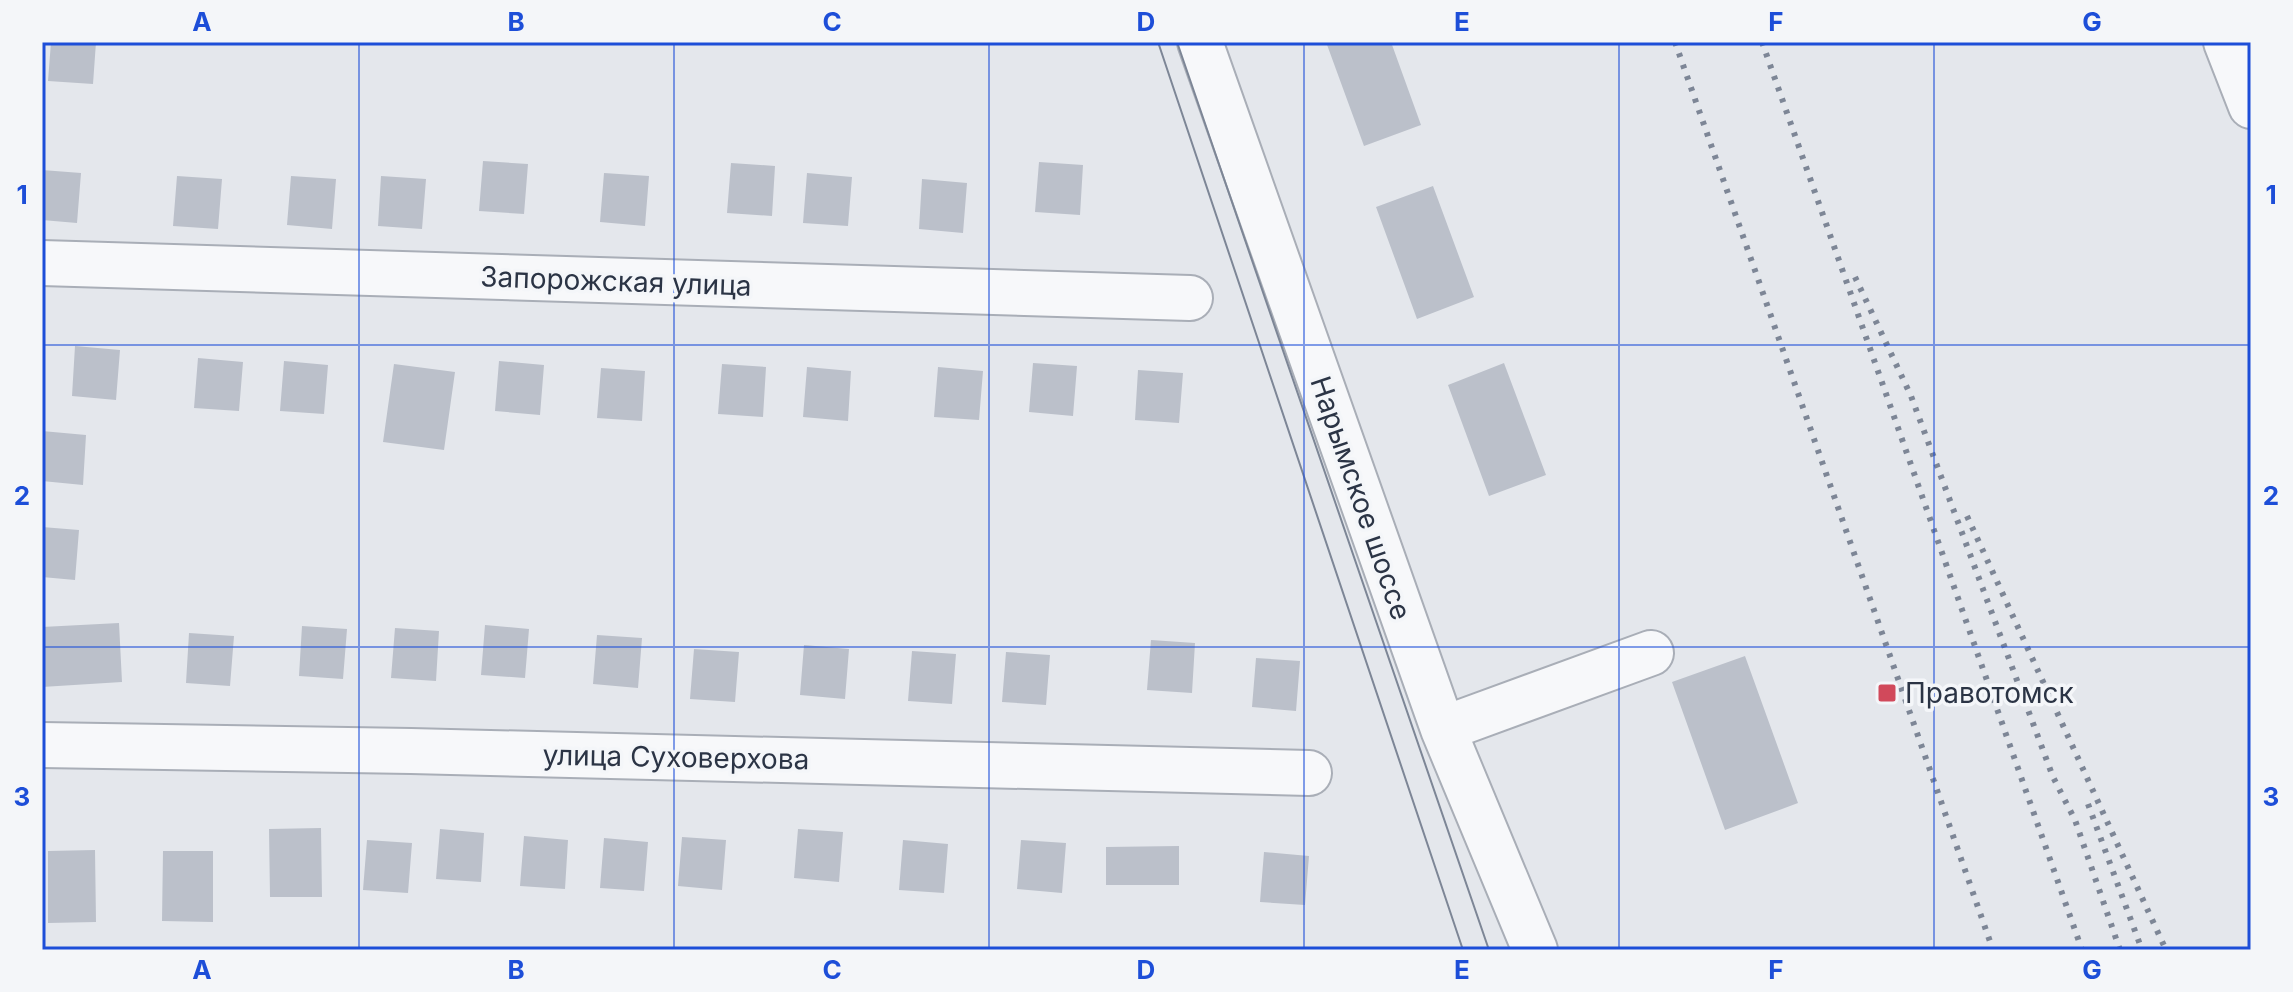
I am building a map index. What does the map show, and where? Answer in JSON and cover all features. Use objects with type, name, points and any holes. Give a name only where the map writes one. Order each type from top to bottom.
[{"type":"street","name":"Нарымское шоссе","points":[[1200,42],[1443,729],[1535,950]]},
{"type":"street","points":[[2226,42],[2251,106]]},
{"type":"street","name":"Запорожская улица","points":[[42,263],[1190,298]]},
{"type":"street","points":[[1443,729],[1651,653]]},
{"type":"street","name":"улица Суховерхова","points":[[42,745],[1309,773]]},
{"type":"building","points":[[51,42],[96,42],[93,84],[48,81]]},
{"type":"building","points":[[1326,42],[1391,42],[1421,125],[1364,146]]},
{"type":"building","points":[[483,161],[528,164],[524,214],[479,211]]},
{"type":"building","points":[[1039,162],[1083,165],[1080,215],[1035,212]]},
{"type":"building","points":[[731,163],[775,166],[772,216],[727,213]]},
{"type":"building","points":[[42,170],[81,173],[77,223],[42,220]]},
{"type":"building","points":[[604,173],[649,176],[645,226],[600,222]]},
{"type":"building","points":[[807,173],[852,177],[848,226],[803,223]]},
{"type":"building","points":[[177,176],[222,179],[218,229],[173,226]]},
{"type":"building","points":[[291,176],[336,179],[332,229],[287,225]]},
{"type":"building","points":[[381,176],[426,179],[422,229],[378,226]]},
{"type":"building","points":[[922,179],[967,183],[963,233],[919,229]]},
{"type":"building","points":[[1433,186],[1474,297],[1417,319],[1376,207]]},
{"type":"building","points":[[75,346],[120,350],[116,400],[72,396]]},
{"type":"building","points":[[198,358],[243,362],[239,411],[194,408]]},
{"type":"building","points":[[284,361],[328,365],[324,414],[280,411]]},
{"type":"building","points":[[499,361],[544,365],[540,415],[495,411]]},
{"type":"building","points":[[1033,363],[1077,366],[1073,416],[1029,412]]},
{"type":"building","points":[[1504,363],[1546,475],[1489,496],[1448,385]]},
{"type":"building","points":[[394,364],[455,372],[444,450],[383,442]]},
{"type":"building","points":[[722,364],[766,367],[763,417],[718,414]]},
{"type":"building","points":[[807,367],[851,371],[848,421],[803,417]]},
{"type":"building","points":[[938,367],[983,371],[979,420],[934,417]]},
{"type":"building","points":[[601,368],[645,371],[642,421],[597,418]]},
{"type":"building","points":[[1138,370],[1183,373],[1179,423],[1135,420]]},
{"type":"building","points":[[42,431],[86,435],[83,485],[42,481]]},
{"type":"building","points":[[42,527],[79,530],[75,580],[42,577]]},
{"type":"building","points":[[119,623],[122,682],[42,687],[42,627]]},
{"type":"building","points":[[485,625],[529,629],[525,678],[481,675]]},
{"type":"building","points":[[302,626],[347,629],[343,679],[299,676]]},
{"type":"building","points":[[395,628],[439,631],[436,681],[391,678]]},
{"type":"building","points":[[189,633],[234,636],[230,686],[186,683]]},
{"type":"building","points":[[597,635],[642,638],[638,688],[593,684]]},
{"type":"building","points":[[1151,640],[1195,643],[1192,693],[1147,690]]},
{"type":"building","points":[[804,645],[849,649],[845,699],[800,695]]},
{"type":"building","points":[[694,649],[739,652],[735,702],[690,699]]},
{"type":"building","points":[[912,651],[956,654],[952,704],[908,701]]},
{"type":"building","points":[[1006,652],[1050,655],[1046,705],[1002,702]]},
{"type":"building","points":[[1745,656],[1798,803],[1725,830],[1672,682]]},
{"type":"building","points":[[1256,658],[1300,661],[1296,711],[1252,707]]},
{"type":"building","points":[[321,828],[322,897],[270,897],[269,829]]},
{"type":"building","points":[[440,829],[484,833],[481,882],[436,879]]},
{"type":"building","points":[[798,829],[843,832],[839,882],[794,878]]},
{"type":"building","points":[[524,836],[568,840],[565,889],[520,886]]},
{"type":"building","points":[[682,837],[726,840],[722,890],[678,886]]},
{"type":"building","points":[[604,838],[648,842],[644,891],[600,888]]},
{"type":"building","points":[[367,840],[412,843],[408,893],[363,890]]},
{"type":"building","points":[[903,840],[948,844],[944,893],[899,890]]},
{"type":"building","points":[[1021,840],[1066,843],[1062,893],[1017,889]]},
{"type":"building","points":[[1179,846],[1179,885],[1106,885],[1106,847]]},
{"type":"building","points":[[95,850],[96,922],[48,923],[48,851]]},
{"type":"building","points":[[163,851],[213,851],[213,922],[162,921]]},
{"type":"building","points":[[1264,852],[1309,856],[1305,905],[1260,902]]},
{"type":"tram line","points":[[1158,42],[1463,950]]},
{"type":"tram line","points":[[1177,42],[1489,950]]},
{"type":"railway","points":[[1675,42],[1993,950]]},
{"type":"railway","points":[[1762,42],[2082,950]]},
{"type":"railway","points":[[1855,277],[1911,396],[2053,777],[2075,820],[2120,950]]},
{"type":"railway","points":[[1967,516],[2166,950]]},
{"type":"railway","points":[[2088,804],[2142,950]]},
{"type":"place","name":"Правотомск","points":[[1887,693]]}]
